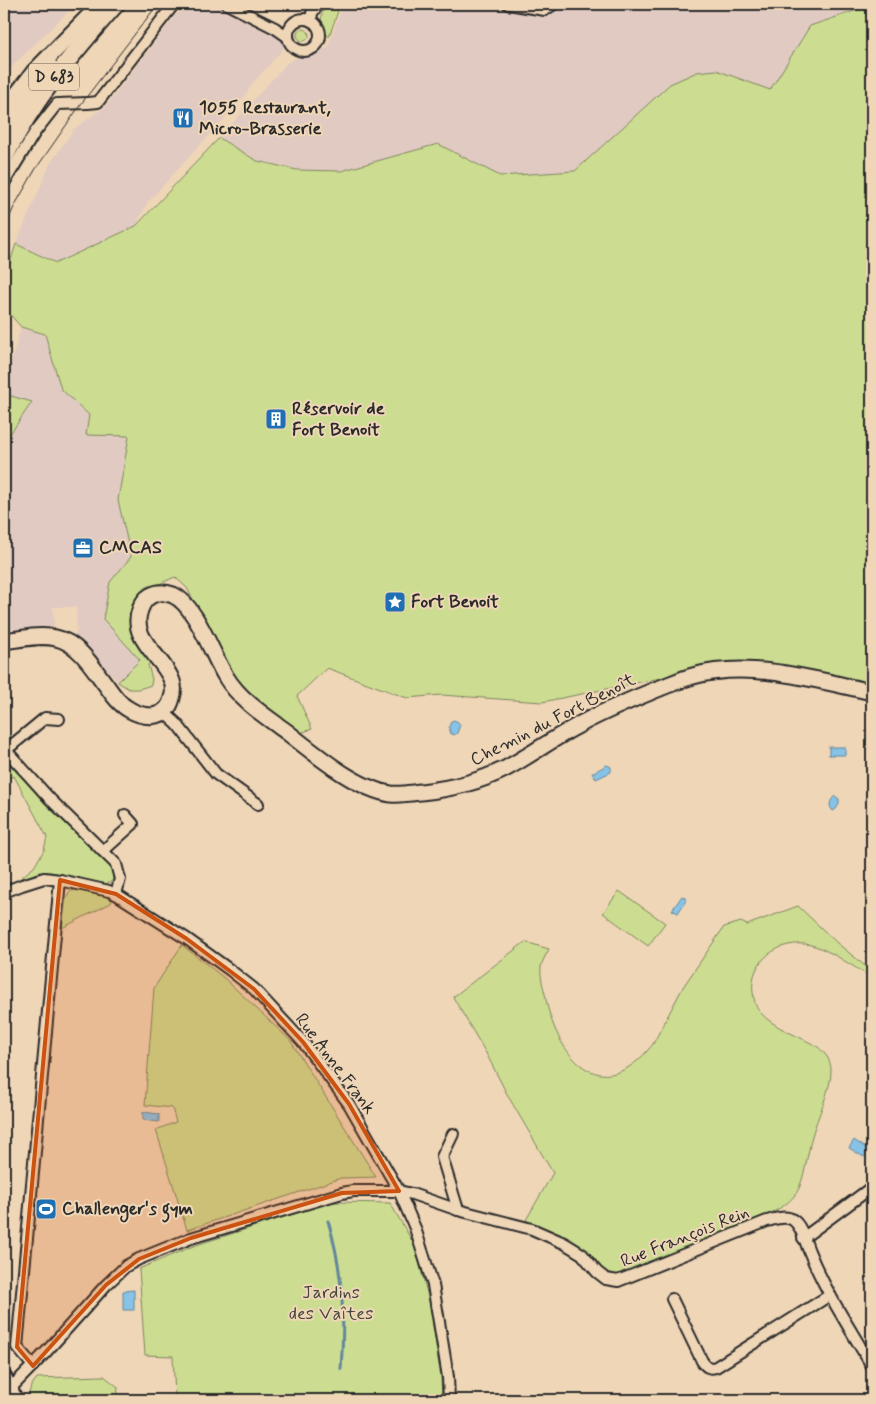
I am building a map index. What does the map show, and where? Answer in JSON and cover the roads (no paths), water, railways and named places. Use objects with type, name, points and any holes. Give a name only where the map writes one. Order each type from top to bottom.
[{"type":"main road","points":[[4,132],[21,103],[39,78],[106,4]]},
{"type":"main road","name":"D 683","points":[[4,159],[12,140],[48,85],[106,4]]},
{"type":"street","name":"D 683","points":[[4,112],[34,72],[106,4]]},
{"type":"street","points":[[4,184],[35,132],[57,104],[98,102],[174,4]]},
{"type":"street","points":[[228,4],[275,28],[288,37]]},
{"type":"street","points":[[311,21],[312,14],[319,4]]},
{"type":"street","points":[[508,4],[545,10],[554,4]]},
{"type":"street","points":[[303,20],[311,21],[318,28],[320,37],[312,49],[303,52],[291,45],[288,37],[290,28],[295,22],[303,20]]},
{"type":"street","name":"Chemin du Fort Benoît","points":[[164,712],[171,705],[174,685],[170,676],[140,636],[138,615],[141,607],[152,595],[165,593],[175,596],[192,613],[226,678],[236,691],[252,706],[329,764],[359,782],[377,790],[393,794],[432,791],[476,781],[504,769],[601,713],[693,676],[730,670],[767,672],[872,692]]},
{"type":"street","points":[[4,641],[47,637],[64,640],[84,655],[115,698],[126,708],[144,716],[154,716],[164,712],[177,724],[216,774],[258,804]]},
{"type":"street","points":[[59,719],[45,718],[5,749],[50,799],[116,864],[120,879],[116,894]]},
{"type":"street","points":[[103,851],[133,824],[125,815]]},
{"type":"street","name":"Rue Anne Frank","points":[[4,892],[44,878],[60,880],[116,894],[187,939],[230,970],[259,995],[303,1042],[349,1104],[399,1191],[415,1228],[433,1285],[448,1377],[449,1400]]},
{"type":"street","points":[[33,1366],[17,1347],[60,880]]},
{"type":"street","points":[[453,1134],[442,1157],[458,1210]]},
{"type":"street","points":[[872,1187],[804,1238],[811,1257],[830,1295],[872,1366]]},
{"type":"street","name":"Rue François Rein","points":[[9,1389],[33,1366],[106,1284],[126,1266],[191,1238],[342,1193],[353,1191],[399,1191],[458,1210],[532,1229],[564,1243],[582,1254],[597,1272],[606,1279],[618,1282],[767,1221],[784,1217],[792,1219],[798,1225],[804,1238]]},
{"type":"street","points":[[672,1299],[702,1361],[706,1367],[710,1368],[716,1367],[830,1295]]},
{"type":"water","points":[[454,720],[460,725],[457,733],[454,735],[450,733],[449,727],[451,721]]},
{"type":"water","points":[[829,747],[845,747],[845,755],[829,755]]},
{"type":"water","points":[[607,765],[611,767],[611,772],[596,779],[592,773]]},
{"type":"water","points":[[835,796],[839,799],[839,804],[833,811],[830,803]]},
{"type":"water","points":[[682,896],[687,899],[678,913],[672,910]]},
{"type":"water","points":[[143,1112],[159,1114],[159,1122],[143,1120]]},
{"type":"water","points":[[854,1140],[869,1150],[864,1157],[849,1148]]},
{"type":"water","points":[[134,1290],[134,1310],[123,1310],[123,1291]]},
{"type":"waterway","points":[[328,1221],[337,1257],[342,1294],[341,1369]]},
{"type":"tram line","points":[[4,229],[35,170],[81,104],[158,4]]},
{"type":"place","name":"1055 Restaurant, Micro-Brasserie","points":[[183,118]]},
{"type":"place","name":"Réservoir de Fort Benoit","points":[[276,419]]},
{"type":"place","name":"CMCAS","points":[[83,548]]},
{"type":"place","name":"Fort Benoit","points":[[395,602]]},
{"type":"place","name":"Challenger's gym","points":[[46,1209]]},
{"type":"park label","name":"Jardins des Vaîtes","points":[[331,1304]]}]
